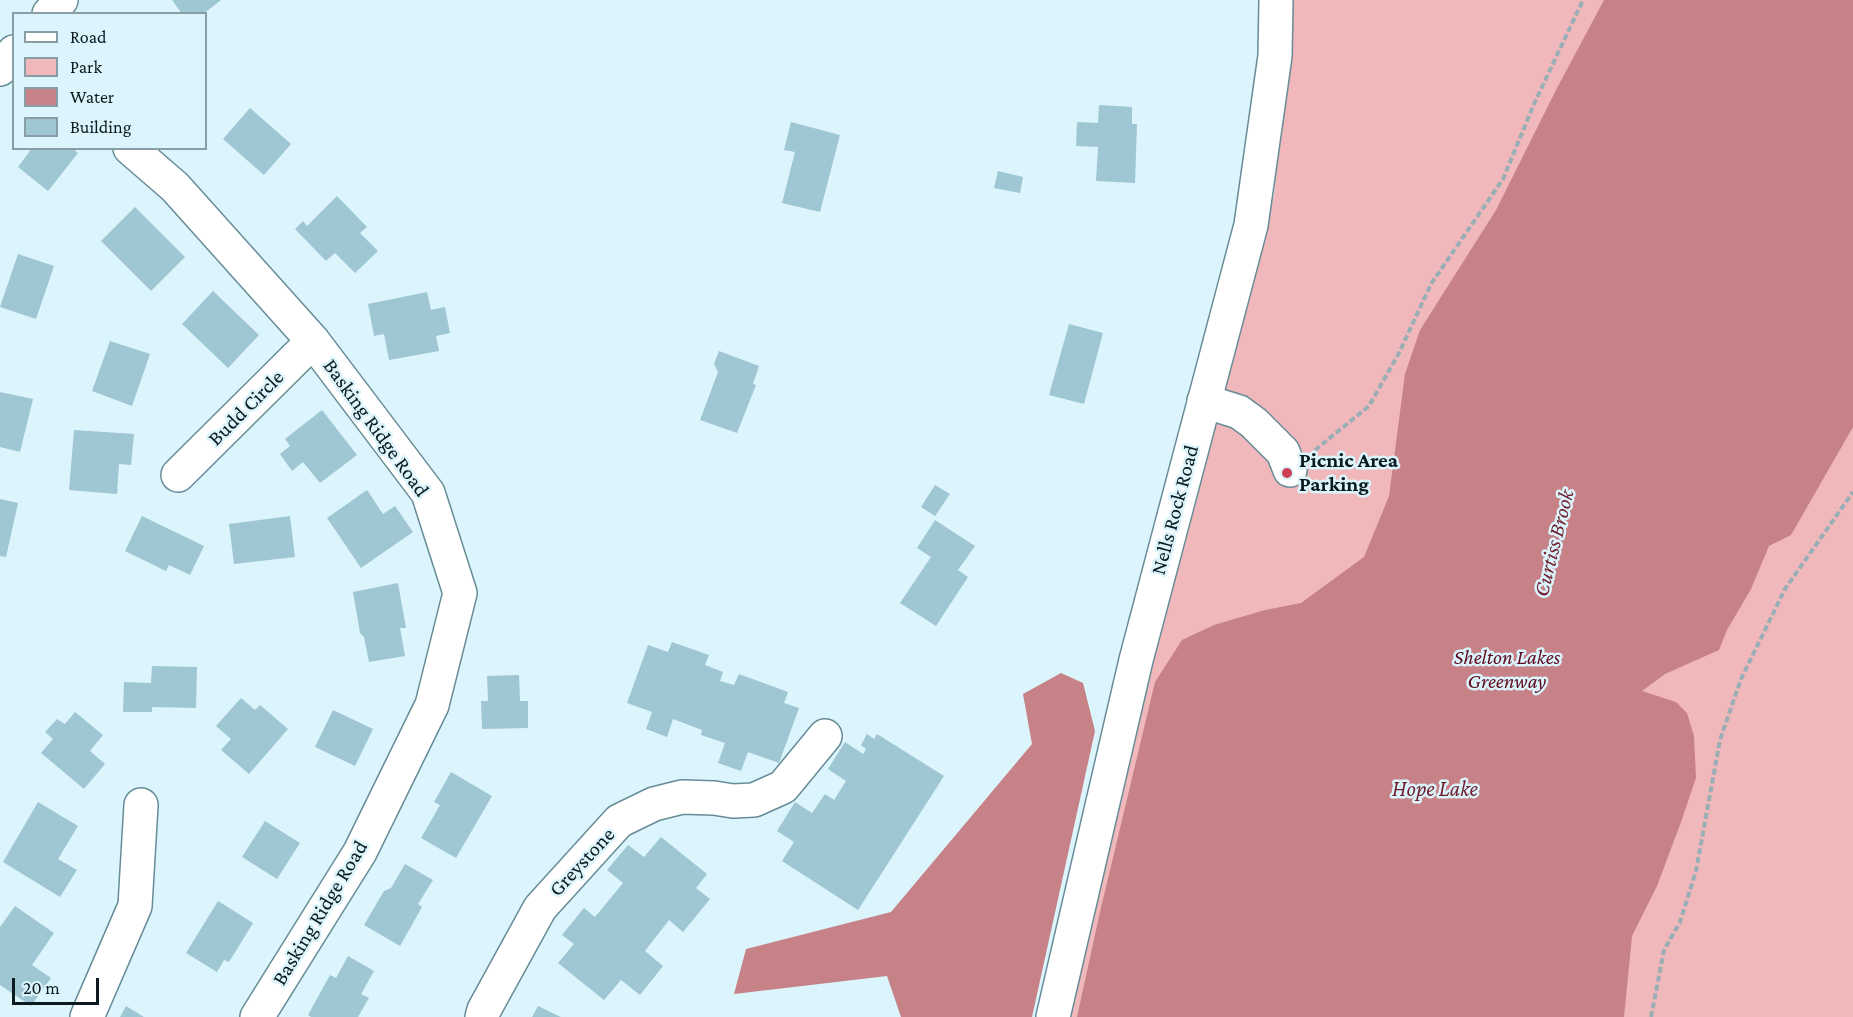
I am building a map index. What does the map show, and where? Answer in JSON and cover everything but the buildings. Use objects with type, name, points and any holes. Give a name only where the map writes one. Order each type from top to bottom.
[{"type":"street","points":[[51,12],[61,0]]},
{"type":"street","name":"Nells Rock Road","points":[[1053,1017],[1138,649],[1251,225],[1275,56],[1276,0]]},
{"type":"street","points":[[0,69],[12,54]]},
{"type":"street","name":"Basking Ridge Road","points":[[132,150],[175,187],[313,342],[428,493],[460,593],[432,705],[360,852],[257,1017]]},
{"type":"street","name":"Budd Circle","points":[[178,475],[313,342]]},
{"type":"street","points":[[1204,401],[1239,412],[1254,423],[1283,452],[1290,470]]},
{"type":"street","name":"Greystone","points":[[482,1017],[540,908],[619,821],[654,804],[682,797],[733,801],[754,800],[783,787],[825,736]]},
{"type":"street","points":[[87,1017],[135,906],[141,805]]},
{"type":"path","points":[[1290,470],[1369,406],[1399,352],[1431,284],[1503,179],[1534,104],[1583,0]]},
{"type":"path","points":[[1651,1017],[1665,950],[1680,922],[1696,871],[1720,740],[1742,679],[1785,589],[1853,492]]},
{"type":"green space","name":"Hope Lake","points":[[1292,0],[1853,0],[1853,1017],[1068,1017],[1113,815],[1274,195]]},
{"type":"water","name":"Hope Lake","points":[[1604,0],[1853,0],[1853,427],[1791,535],[1769,546],[1751,589],[1727,630],[1719,650],[1665,674],[1642,691],[1676,702],[1687,713],[1694,736],[1696,778],[1657,886],[1632,936],[1624,1017],[1077,1017],[1155,682],[1182,640],[1214,625],[1265,610],[1301,603],[1364,557],[1389,496],[1405,374],[1420,330],[1496,210]]},
{"type":"water","points":[[1061,673],[1083,683],[1095,731],[1032,1017],[901,1017],[887,976],[734,994],[746,949],[891,912],[1032,744],[1023,694]]},
{"type":"place","name":"Picnic Area Parking","points":[[1287,473]]},
{"type":"water label","name":"Curtiss Brook","points":[[1554,543]]},
{"type":"park label","name":"Shelton Lakes Greenway","points":[[1507,670]]}]
